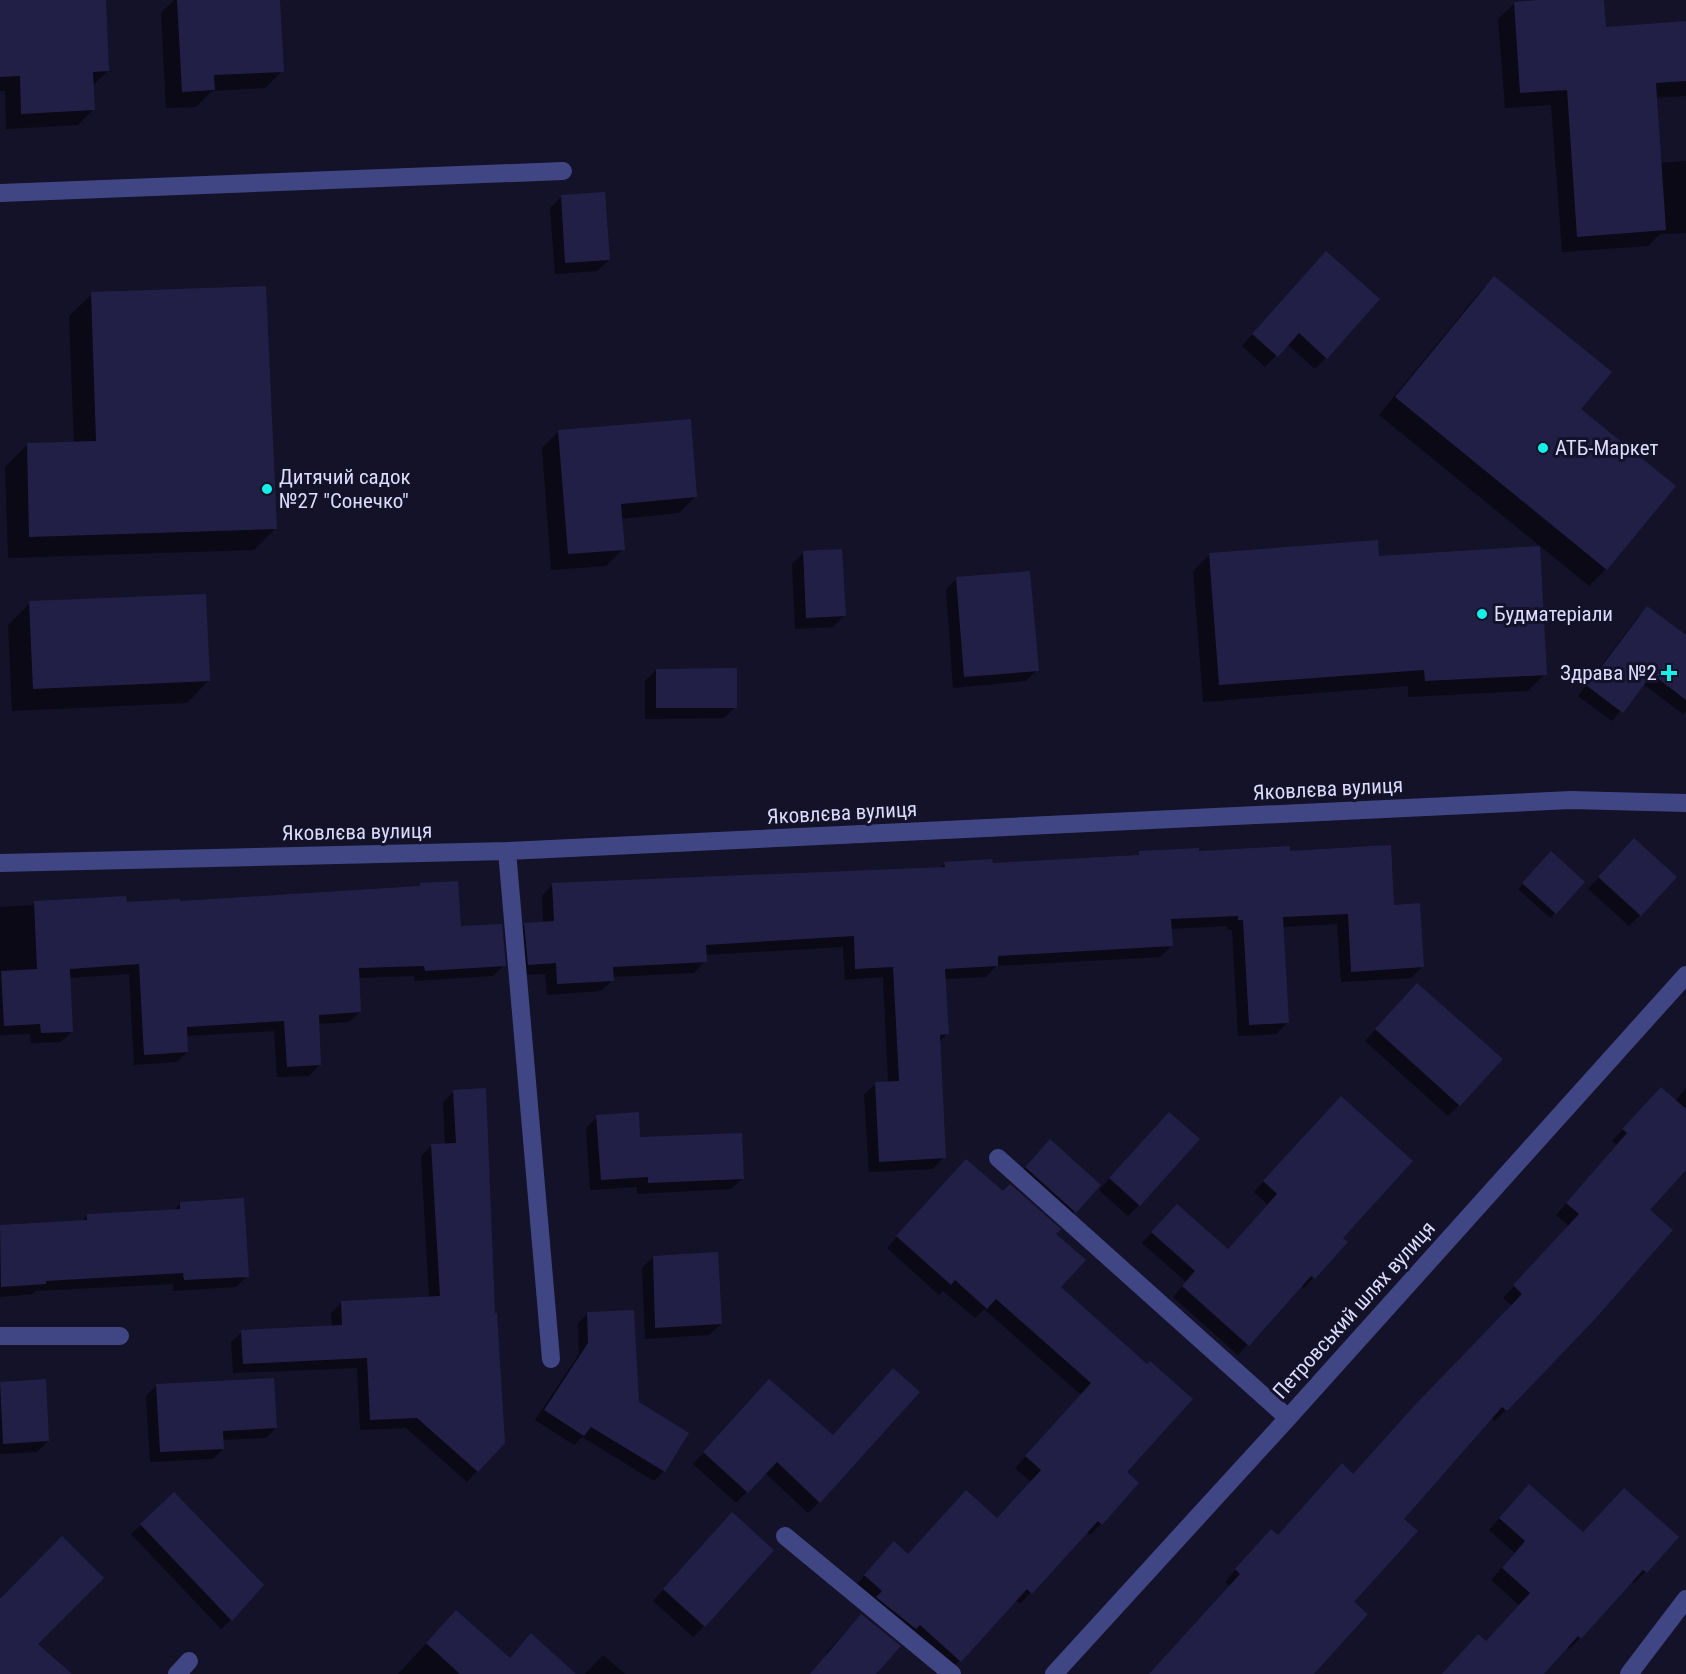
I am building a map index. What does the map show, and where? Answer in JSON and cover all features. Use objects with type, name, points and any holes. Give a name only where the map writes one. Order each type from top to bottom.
[{"type":"street","points":[[0,193],[563,171]]},
{"type":"street","name":"Яковлєва вулиця","points":[[0,863],[507,851],[1571,800],[1686,803]]},
{"type":"street","points":[[507,851],[551,1359]]},
{"type":"street","name":"Петровський шлях вулиця","points":[[1053,1674],[1288,1418],[1686,975]]},
{"type":"street","points":[[998,1158],[1288,1418]]},
{"type":"street","points":[[0,1336],[120,1336]]},
{"type":"street","points":[[785,1536],[952,1674]]},
{"type":"street","points":[[1629,1674],[1686,1599]]},
{"type":"building","points":[[0,0],[106,0],[109,71],[93,72],[95,110],[21,114],[20,76],[0,77]]},
{"type":"building","points":[[177,0],[280,0],[284,72],[214,75],[215,90],[182,92]]},
{"type":"building","points":[[1604,0],[1606,27],[1686,21],[1686,81],[1656,83],[1666,230],[1577,237],[1567,90],[1520,93],[1514,2]]},
{"type":"building","points":[[605,192],[610,260],[565,263],[561,195]]},
{"type":"building","points":[[1326,251],[1380,299],[1327,359],[1299,333],[1278,357],[1252,334]]},
{"type":"building","name":"АТБ-Маркет","points":[[1494,276],[1612,372],[1581,409],[1676,486],[1607,570],[1395,397]]},
{"type":"building","points":[[266,286],[277,529],[29,537],[27,443],[96,441],[91,292]]},
{"type":"building","points":[[691,419],[697,497],[621,504],[625,550],[568,554],[558,430]]},
{"type":"building","points":[[1378,540],[1379,556],[1540,546],[1547,675],[1425,681],[1424,670],[1219,685],[1209,553]]},
{"type":"building","points":[[842,549],[846,616],[806,618],[803,551]]},
{"type":"building","points":[[1030,571],[1039,671],[964,677],[956,577]]},
{"type":"building","points":[[206,594],[210,681],[33,689],[29,601]]},
{"type":"building","name":"Здрава №2","points":[[1647,606],[1686,635],[1686,700],[1652,674],[1623,713],[1587,686]]},
{"type":"building","points":[[737,668],[737,708],[656,708],[656,669]]},
{"type":"building","points":[[1634,838],[1677,877],[1641,916],[1598,877]]},
{"type":"building","points":[[1391,845],[1394,905],[1420,903],[1424,967],[1351,972],[1348,914],[1283,917],[1289,1023],[1249,1025],[1243,920],[1238,920],[1238,916],[1171,919],[1173,946],[998,956],[998,966],[945,969],[949,1034],[940,1035],[946,1158],[879,1162],[875,1082],[899,1081],[893,967],[855,969],[854,936],[706,945],[707,962],[613,967],[614,981],[557,984],[556,963],[528,965],[524,923],[554,921],[552,883],[945,867],[944,862],[992,859],[993,863],[1139,855],[1139,851],[1199,848],[1199,851],[1290,846],[1290,851]]},
{"type":"building","points":[[1551,851],[1585,882],[1556,914],[1522,883]]},
{"type":"building","points":[[458,881],[461,926],[502,924],[506,966],[425,971],[424,966],[359,968],[361,1012],[319,1015],[321,1065],[287,1067],[284,1021],[187,1027],[188,1052],[144,1055],[139,964],[70,969],[73,1032],[41,1033],[40,1024],[4,1026],[1,971],[37,969],[34,901],[126,896],[127,902],[180,899],[180,901],[420,886],[420,883]]},
{"type":"building","points":[[1417,983],[1503,1059],[1460,1106],[1375,1029]]},
{"type":"building","points":[[1661,1087],[1686,1109],[1686,1170],[1650,1210],[1673,1230],[1595,1319],[1507,1411],[1502,1407],[1404,1519],[1418,1531],[1354,1602],[1368,1614],[1314,1674],[1149,1674],[1240,1574],[1235,1569],[1271,1529],[1278,1535],[1342,1463],[1353,1474],[1415,1405],[1522,1294],[1513,1285],[1579,1214],[1566,1203],[1627,1133],[1622,1129]]},
{"type":"building","points":[[486,1088],[495,1313],[497,1313],[505,1443],[478,1472],[417,1418],[370,1420],[367,1358],[243,1364],[241,1330],[342,1325],[341,1301],[440,1296],[431,1144],[456,1143],[453,1090]]},
{"type":"building","points":[[1341,1096],[1413,1161],[1343,1238],[1348,1242],[1315,1279],[1311,1276],[1249,1346],[1182,1286],[1195,1271],[1151,1232],[1177,1204],[1228,1249],[1277,1194],[1263,1181]]},
{"type":"building","points":[[639,1112],[640,1137],[742,1133],[744,1179],[648,1183],[648,1177],[601,1180],[596,1115]]},
{"type":"building","points":[[1169,1112],[1200,1139],[1140,1206],[1109,1178]]},
{"type":"building","points":[[1050,1139],[1101,1185],[1076,1213],[1025,1167]]},
{"type":"building","points":[[966,1159],[1003,1191],[1010,1184],[1061,1229],[1056,1234],[1086,1260],[1061,1287],[1147,1364],[1150,1361],[1193,1399],[1127,1472],[1139,1483],[1102,1525],[1098,1521],[1032,1594],[1027,1589],[961,1662],[920,1625],[916,1629],[876,1597],[882,1591],[864,1575],[894,1541],[908,1554],[966,1490],[997,1518],[1041,1470],[1025,1456],[1091,1383],[996,1299],[987,1309],[955,1280],[951,1285],[896,1236]]},
{"type":"building","points":[[244,1198],[249,1277],[184,1280],[183,1273],[46,1281],[46,1284],[1,1287],[0,1225],[87,1220],[87,1214],[180,1209],[180,1202]]},
{"type":"building","points":[[718,1252],[722,1324],[655,1328],[653,1256]]},
{"type":"building","points":[[634,1310],[639,1402],[689,1433],[665,1472],[591,1427],[584,1436],[544,1410],[588,1343],[587,1312]]},
{"type":"building","points":[[893,1368],[920,1392],[820,1503],[777,1462],[748,1493],[703,1452],[769,1379],[833,1435]]},
{"type":"building","points":[[274,1378],[277,1428],[223,1431],[224,1449],[160,1452],[156,1384]]},
{"type":"building","points":[[46,1379],[49,1441],[3,1444],[0,1382]]},
{"type":"building","points":[[1529,1484],[1583,1532],[1624,1488],[1679,1537],[1647,1573],[1643,1570],[1581,1639],[1578,1636],[1544,1674],[1442,1674],[1478,1634],[1486,1641],[1530,1593],[1502,1568],[1525,1541],[1499,1518]]},
{"type":"building","points":[[174,1492],[264,1585],[232,1621],[140,1524]]},
{"type":"building","points":[[732,1512],[774,1550],[705,1627],[663,1589]]},
{"type":"building","points":[[62,1536],[104,1578],[38,1644],[72,1674],[0,1674],[0,1599]]},
{"type":"building","points":[[456,1610],[510,1658],[531,1633],[576,1674],[460,1674],[426,1643]]},
{"type":"building","points":[[861,1614],[901,1646],[876,1674],[810,1674]]},
{"type":"place","name":"АТБ-Маркет","points":[[1543,448]]},
{"type":"place","name":"Дитячий садок №27 \"Сонечко\"","points":[[267,489]]},
{"type":"place","name":"Будматеріали","points":[[1482,614]]},
{"type":"place","name":"Здрава №2","points":[[1669,673]]}]
